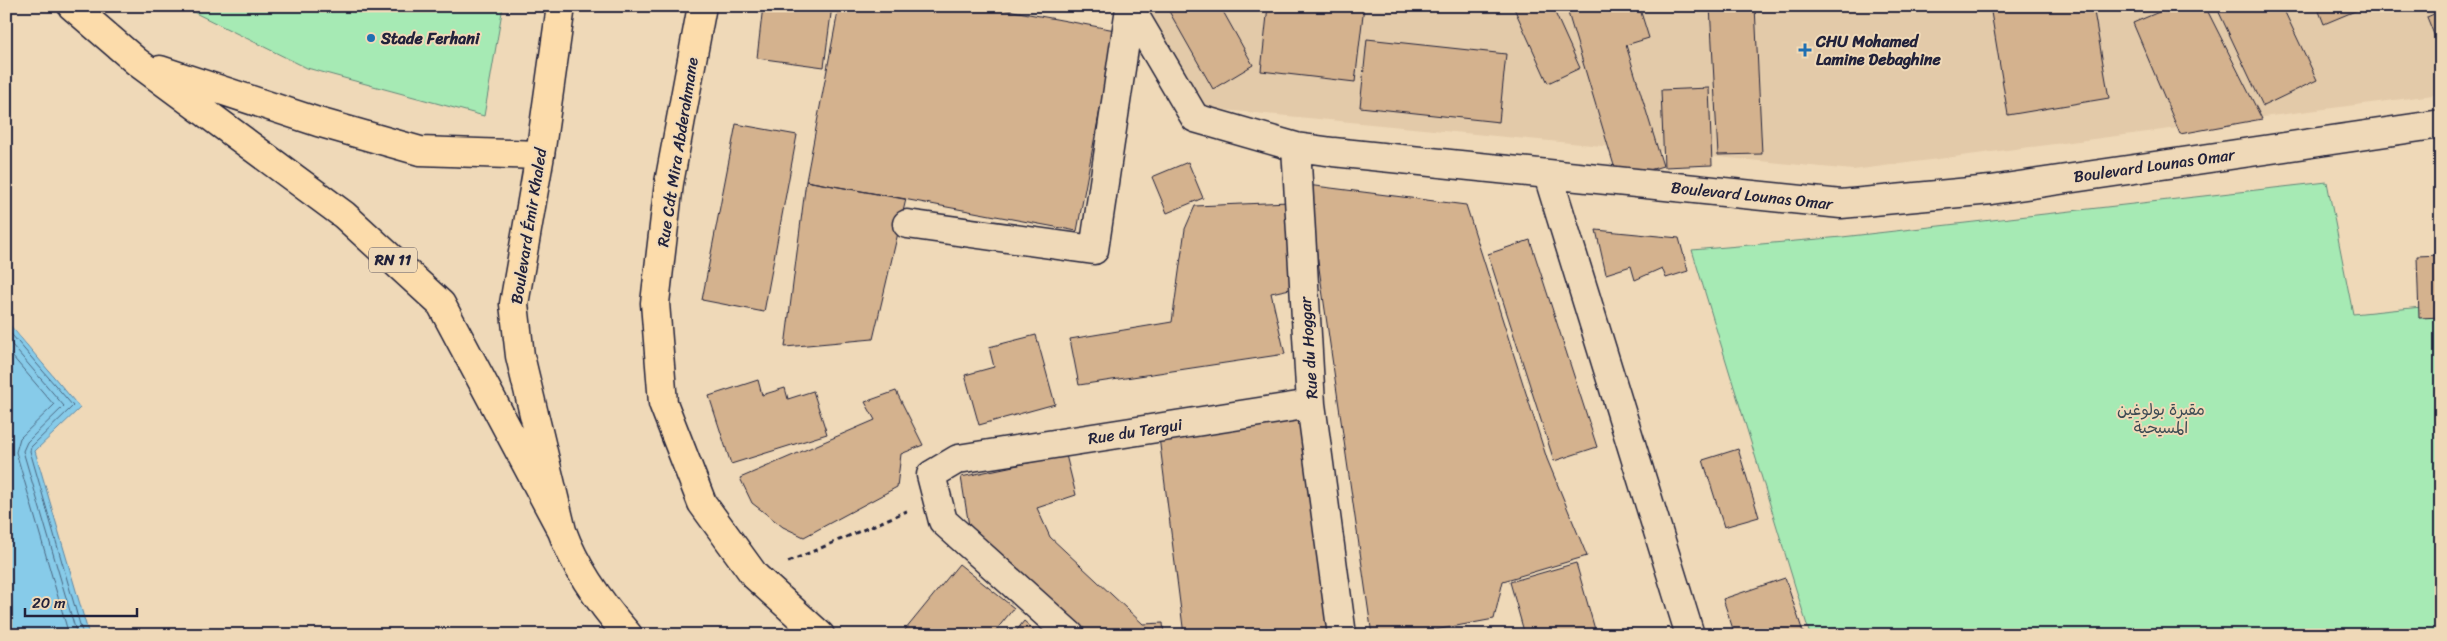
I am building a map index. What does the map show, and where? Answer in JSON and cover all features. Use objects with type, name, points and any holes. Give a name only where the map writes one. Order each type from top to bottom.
[{"type":"main road","name":"RN 11","points":[[72,6],[137,62],[344,215],[441,304],[562,531],[570,553],[605,609],[628,635]]},
{"type":"main road","name":"Boulevard Émir Khaled","points":[[561,6],[540,155],[514,304],[520,356],[562,531]]},
{"type":"main road","name":"Rue Cdt Mira Abderahmane","points":[[702,6],[668,183],[655,303],[662,403],[702,503],[755,576],[820,635]]},
{"type":"main road","points":[[137,62],[318,122],[420,151],[540,155]]},
{"type":"street","name":"Boulevard Lounas Omar","points":[[1129,7],[1195,118],[1296,147],[1548,175],[1841,204],[1991,190],[2441,124]]},
{"type":"street","points":[[907,224],[1094,250],[1129,7]]},
{"type":"street","name":"Rue du Hoggar","points":[[1296,147],[1312,404],[1342,635]]},
{"type":"street","points":[[1548,175],[1690,635]]},
{"type":"street","name":"Rue du Tergui","points":[[937,498],[931,475],[958,458],[1312,404]]},
{"type":"street","points":[[937,498],[943,521],[1070,635]]},
{"type":"path","points":[[755,576],[937,498]]},
{"type":"shaded area","name":"CHU Mohamed Lamine Debaghine","points":[[1144,6],[2441,6],[2441,94],[1853,170],[1203,108]]},
{"type":"green space","name":"Stade Ferhani","points":[[181,6],[503,6],[484,116],[307,68]]},
{"type":"green space","name":"مقبرة بولوغين المسيحية","points":[[2327,182],[2353,314],[2441,305],[2441,635],[1810,635],[1692,250],[1842,237]]},
{"type":"water","points":[[6,320],[80,408],[35,451],[89,635],[6,635]]},
{"type":"pier","points":[[6,318],[82,406],[83,409],[6,320]]},
{"type":"building","points":[[763,6],[832,6],[824,67],[757,58]]},
{"type":"building","points":[[839,6],[986,6],[1115,30],[1077,231],[806,181]]},
{"type":"building","points":[[1166,6],[1220,6],[1253,65],[1213,89]]},
{"type":"building","points":[[1268,6],[1364,6],[1355,82],[1261,71]]},
{"type":"building","points":[[1513,6],[1552,6],[1580,68],[1548,83]]},
{"type":"building","points":[[1566,6],[1639,6],[1649,38],[1626,45],[1663,166],[1618,179]]},
{"type":"building","points":[[1710,6],[1755,6],[1762,154],[1718,155]]},
{"type":"building","points":[[1990,6],[2093,6],[2109,98],[2008,115]]},
{"type":"building","points":[[2173,6],[2205,6],[2262,119],[2180,134],[2133,23]]},
{"type":"building","points":[[2216,6],[2282,6],[2317,80],[2263,106]]},
{"type":"building","points":[[2317,6],[2367,6],[2324,24]]},
{"type":"building","points":[[2441,11],[2441,52],[2427,17]]},
{"type":"building","points":[[1367,39],[1506,54],[1499,122],[1360,107]]},
{"type":"building","points":[[1709,88],[1712,165],[1664,167],[1661,90]]},
{"type":"building","points":[[736,124],[797,135],[764,312],[702,300]]},
{"type":"building","points":[[1188,162],[1203,198],[1167,213],[1152,177]]},
{"type":"building","points":[[806,181],[906,199],[873,339],[785,347]]},
{"type":"building","points":[[1307,185],[1466,205],[1547,459],[1587,556],[1503,581],[1494,619],[1408,635],[1372,635]]},
{"type":"building","points":[[1289,202],[1295,288],[1271,293],[1285,354],[1079,385],[1070,339],[1172,322],[1185,229],[1195,206]]},
{"type":"building","points":[[1596,230],[1679,238],[1688,271],[1666,278],[1662,268],[1635,280],[1631,266],[1606,274]]},
{"type":"building","points":[[1530,240],[1597,447],[1554,461],[1488,254]]},
{"type":"building","points":[[2441,255],[2441,317],[2419,318],[2417,256]]},
{"type":"building","points":[[1036,335],[1055,404],[979,425],[965,375],[994,367],[989,347]]},
{"type":"building","points":[[758,380],[762,395],[785,388],[788,399],[813,391],[827,434],[731,464],[709,396]]},
{"type":"building","points":[[896,391],[923,445],[901,454],[897,487],[804,537],[783,527],[752,503],[740,478],[875,420],[865,402]]},
{"type":"building","points":[[1303,419],[1330,631],[1325,635],[1184,635],[1159,437]]},
{"type":"building","points":[[1738,449],[1759,517],[1724,527],[1703,460]]},
{"type":"building","points":[[1066,455],[1076,495],[1037,508],[1050,537],[1143,624],[1163,623],[1164,635],[1083,635],[970,532],[961,477]]},
{"type":"building","points":[[1576,563],[1596,633],[1525,635],[1510,582]]},
{"type":"building","points":[[959,564],[1014,608],[992,635],[901,635]]},
{"type":"building","points":[[1785,578],[1804,635],[1735,635],[1723,599]]},
{"type":"building","points":[[1024,621],[1040,635],[1013,635]]},
{"type":"place","name":"Stade Ferhani","points":[[371,38]]},
{"type":"place","name":"CHU Mohamed Lamine Debaghine","points":[[1805,50]]}]
